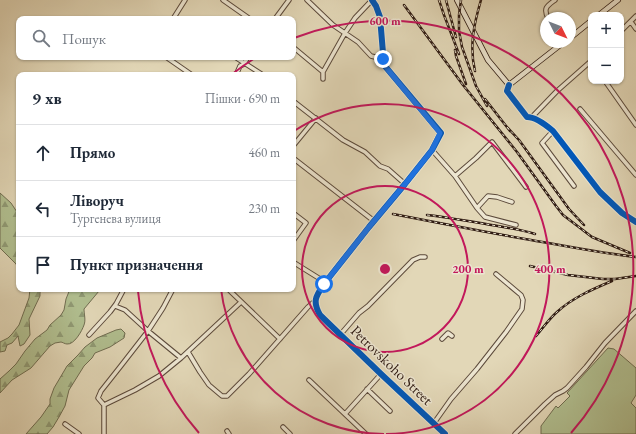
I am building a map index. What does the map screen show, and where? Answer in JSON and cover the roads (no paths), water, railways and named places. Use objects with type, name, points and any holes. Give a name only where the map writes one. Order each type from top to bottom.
[{"type":"street","points":[[175,16],[186,0]]},
{"type":"street","points":[[223,0],[246,16]]},
{"type":"street","points":[[277,16],[289,0]]},
{"type":"street","points":[[306,0],[333,25],[358,42],[371,56],[383,59]]},
{"type":"street","points":[[188,352],[209,385],[222,396],[227,396],[315,301],[317,293],[325,282],[432,150],[440,133],[384,65],[380,18],[376,6],[372,0],[355,18],[345,33],[323,72],[322,79]]},
{"type":"street","points":[[457,0],[488,60],[509,85]]},
{"type":"street","points":[[546,12],[547,6],[554,0]]},
{"type":"street","points":[[603,12],[618,0]]},
{"type":"street","points":[[624,28],[636,16]]},
{"type":"street","points":[[631,22],[636,29]]},
{"type":"street","points":[[576,33],[588,23]]},
{"type":"street","points":[[556,48],[509,85],[507,91],[527,117],[532,117],[547,126],[553,132],[600,192],[622,213],[636,222]]},
{"type":"street","points":[[296,50],[323,72]]},
{"type":"street","points":[[170,60],[188,72]]},
{"type":"street","points":[[239,60],[258,72]]},
{"type":"street","points":[[237,72],[240,66],[244,64],[246,60]]},
{"type":"street","points":[[532,117],[557,91],[588,64]]},
{"type":"street","points":[[607,84],[636,125]]},
{"type":"street","points":[[296,103],[343,140],[365,152],[380,166],[388,169],[405,184]]},
{"type":"street","points":[[580,109],[636,175]]},
{"type":"street","points":[[296,142],[316,118]]},
{"type":"street","points":[[553,132],[542,143],[574,186]]},
{"type":"street","points":[[455,176],[492,142],[526,187]]},
{"type":"street","points":[[432,150],[455,176],[485,217],[516,225]]},
{"type":"street","points":[[296,160],[374,221]]},
{"type":"street","points":[[477,208],[488,196],[497,197],[512,202]]},
{"type":"street","points":[[296,215],[306,223],[296,237]]},
{"type":"street","points":[[340,335],[359,313],[371,303],[413,260],[420,257],[425,257]]},
{"type":"street","points":[[296,264],[325,282]]},
{"type":"street","points":[[434,423],[506,332],[522,309],[523,300],[521,295],[496,274]]},
{"type":"street","points":[[88,335],[114,306],[122,292]]},
{"type":"street","points":[[104,434],[104,405],[98,398],[100,390],[148,331],[171,292]]},
{"type":"street","points":[[231,292],[280,339]]},
{"type":"street","name":"Petrovskoho Street","points":[[315,301],[320,315],[434,423],[442,433]]},
{"type":"street","points":[[104,405],[159,376],[188,352],[241,302]]},
{"type":"street","points":[[114,306],[125,310],[181,358]]},
{"type":"street","points":[[515,434],[544,404],[567,388],[605,343],[636,311]]},
{"type":"street","points":[[442,339],[448,333],[452,336]]},
{"type":"street","points":[[345,414],[381,374]]},
{"type":"street","points":[[309,380],[366,434]]},
{"type":"street","points":[[367,389],[390,411]]},
{"type":"street","points":[[65,424],[79,434]]},
{"type":"street","points":[[283,427],[290,434]]},
{"type":"railway","points":[[439,0],[459,54]]},
{"type":"railway","points":[[446,0],[456,37]]},
{"type":"railway","points":[[461,0],[459,31],[462,47],[476,86],[487,106]]},
{"type":"railway","points":[[475,71],[472,44],[476,18],[481,0]]},
{"type":"railway","points":[[404,5],[463,85],[517,152],[563,215],[592,237],[630,253]]},
{"type":"railway","points":[[455,50],[466,84]]},
{"type":"railway","points":[[485,99],[510,131]]},
{"type":"railway","points":[[507,127],[519,140],[569,209],[584,225]]},
{"type":"railway","points":[[393,214],[479,231],[609,254],[636,257]]},
{"type":"railway","points":[[427,215],[510,228],[535,234]]},
{"type":"railway","points":[[530,266],[568,275],[603,279],[636,276]]},
{"type":"railway","points":[[536,336],[551,318],[569,302],[612,281]]}]
